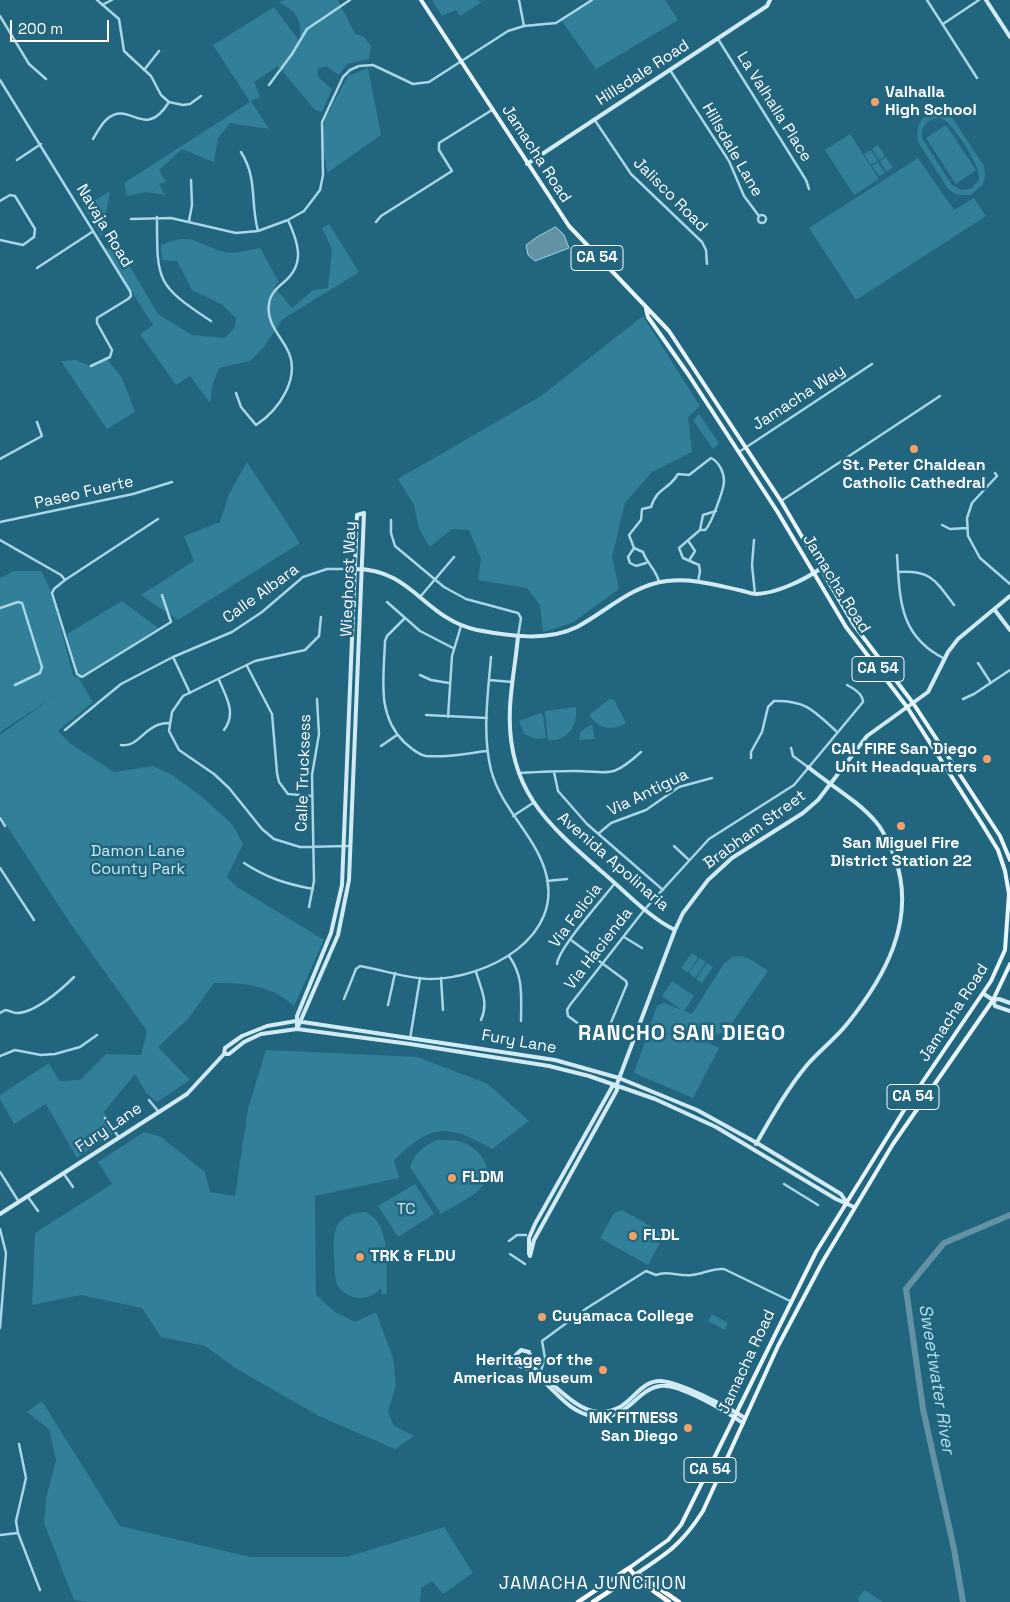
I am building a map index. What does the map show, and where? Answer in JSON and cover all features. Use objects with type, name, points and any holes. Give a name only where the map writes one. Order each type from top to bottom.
[{"type":"highway","points":[[578,1602],[629,1568],[678,1602]]},
{"type":"highway","points":[[593,1602],[636,1574]]},
{"type":"highway","points":[[636,1574],[638,1580],[669,1602]]},
{"type":"main road","name":"Jamacha Road","points":[[421,0],[569,226],[646,309],[654,313],[669,331],[781,501],[854,625],[913,703],[1000,836],[1010,860]]},
{"type":"main road","name":"Jamacha Road","points":[[629,1568],[668,1540],[681,1525],[816,1252],[911,1099],[984,994],[1000,965],[1005,950],[1009,919],[1009,885],[995,844],[907,707],[854,638],[704,397],[648,317],[646,309]]},
{"type":"main road","points":[[704,397],[705,387]]},
{"type":"main road","name":"Jamacha Road","points":[[636,1574],[673,1549],[688,1534],[703,1510],[778,1346],[854,1207],[893,1144],[993,1000],[1010,964]]},
{"type":"street","points":[[97,0],[119,20],[121,42],[126,54],[151,76],[161,95],[169,102],[190,104],[201,96]]},
{"type":"street","points":[[102,4],[112,0]]},
{"type":"street","points":[[269,85],[292,54],[307,28],[350,0]]},
{"type":"street","points":[[519,0],[524,26]]},
{"type":"street","points":[[131,219],[157,217],[189,221],[230,233],[258,231],[288,220],[304,211],[320,190],[324,176],[322,122],[346,73],[359,66],[374,65],[407,82],[418,84],[429,82],[508,31],[524,26],[555,23],[592,0]]},
{"type":"street","name":"Hillsdale Road","points":[[527,164],[766,6],[770,0]]},
{"type":"street","points":[[927,0],[977,78]]},
{"type":"street","points":[[943,24],[979,0]]},
{"type":"street","points":[[986,0],[1010,37]]},
{"type":"street","points":[[0,16],[29,64],[46,79]]},
{"type":"street","name":"La Valhalla Place","points":[[718,38],[806,180],[809,189]]},
{"type":"street","points":[[144,70],[160,51]]},
{"type":"street","name":"Hillsdale Lane","points":[[670,70],[729,161],[744,196],[759,216]]},
{"type":"street","name":"Navaja Road","points":[[0,80],[41,144],[92,232],[116,267],[130,296],[97,318],[97,323],[112,350],[110,357],[91,366]]},
{"type":"street","points":[[93,139],[111,116],[124,114],[142,120],[152,119],[160,115],[169,102]]},
{"type":"street","points":[[376,222],[381,216],[452,171],[439,150],[439,144],[492,110]]},
{"type":"street","name":"Jalisco Road","points":[[594,119],[631,174],[702,242],[706,250],[707,264]]},
{"type":"street","points":[[17,160],[41,144]]},
{"type":"street","points":[[241,152],[251,173],[254,211],[258,231]]},
{"type":"street","points":[[189,221],[192,205],[191,180]]},
{"type":"street","points":[[0,201],[10,196],[15,196],[35,229],[34,237],[23,245],[0,240]]},
{"type":"street","points":[[157,217],[158,261],[165,284],[180,300],[211,321]]},
{"type":"street","points":[[236,393],[241,407],[256,425],[278,404],[290,380],[290,358],[272,325],[268,307],[272,294],[294,272],[298,261],[297,241],[288,220]]},
{"type":"street","points":[[37,268],[92,232]]},
{"type":"street","name":"Jamacha Way","points":[[739,452],[872,364]]},
{"type":"street","points":[[781,501],[940,396]]},
{"type":"street","points":[[0,459],[42,436],[37,422]]},
{"type":"street","points":[[659,582],[654,568],[646,563],[643,552],[634,548],[629,535],[641,520],[642,510],[651,507],[657,493],[672,484],[678,474],[690,475],[711,458],[718,463],[725,482],[710,525],[705,530],[700,530]]},
{"type":"street","points":[[995,473],[997,476],[980,492],[972,503],[967,518],[968,528],[972,546],[980,558],[1010,584]]},
{"type":"street","name":"Paseo Fuerte","points":[[0,522],[133,494],[172,482]]},
{"type":"street","points":[[698,582],[700,567],[690,559],[683,558],[679,552],[681,546],[689,542],[700,530],[703,515],[716,511]]},
{"type":"street","name":"Wieghorst Way","points":[[297,1029],[299,1021],[331,933],[340,898],[344,846],[357,515],[364,513],[349,880],[338,935],[299,1021]]},
{"type":"street","points":[[158,519],[54,589],[52,594],[77,674],[82,677],[171,622],[162,595]]},
{"type":"street","points":[[391,520],[391,533],[395,546],[449,590],[466,599],[515,612],[521,618],[518,636]]},
{"type":"street","points":[[942,525],[950,528],[968,528]]},
{"type":"street","points":[[0,540],[62,575],[65,580]]},
{"type":"street","points":[[754,540],[752,565],[755,594]]},
{"type":"street","points":[[689,542],[696,551],[690,559]]},
{"type":"street","points":[[634,548],[628,557],[630,563],[636,566],[646,563]]},
{"type":"street","points":[[897,555],[900,603],[904,617],[923,645],[944,659]]},
{"type":"street","points":[[420,598],[454,557]]},
{"type":"street","name":"Calle Albara","points":[[66,730],[121,684],[173,657],[218,639],[238,628],[262,612],[291,585],[308,574],[327,569],[362,568],[381,571],[393,576],[440,615],[461,626],[518,636],[541,636],[571,630],[620,600],[659,582],[678,580],[698,582],[755,594],[777,589],[820,569]]},
{"type":"street","points":[[898,572],[917,571],[930,576],[954,605]]},
{"type":"street","name":"Brabham Street","points":[[617,1084],[675,930],[683,913],[696,894],[720,867],[779,826],[803,813],[830,785],[867,736],[928,692],[944,659],[958,638],[1010,596]]},
{"type":"street","points":[[0,608],[18,602],[22,603],[42,667],[40,673],[15,685]]},
{"type":"street","points":[[387,602],[404,618],[430,637],[453,648]]},
{"type":"street","points":[[994,609],[1010,630]]},
{"type":"street","points":[[321,617],[319,636],[308,649],[298,653],[261,659],[190,693],[175,705],[169,723],[170,735],[177,748],[229,788],[267,834],[291,846],[351,846]]},
{"type":"street","points":[[404,618],[387,636],[385,641],[384,710],[388,723],[397,735],[418,754],[487,752]]},
{"type":"street","points":[[448,717],[453,648],[461,626]]},
{"type":"street","name":"Avenida Apolinaria","points":[[518,636],[510,724],[513,754],[519,774],[533,802],[555,831],[645,909],[675,930]]},
{"type":"street","points":[[173,657],[190,693]]},
{"type":"street","points":[[344,999],[356,969],[360,966],[420,978],[441,978],[476,972],[508,956],[523,945],[538,927],[547,902],[547,881],[537,852],[513,816],[494,780],[487,752],[491,657]]},
{"type":"street","points":[[978,663],[991,683]]},
{"type":"street","points":[[247,666],[272,714],[279,782],[288,794],[311,796]]},
{"type":"street","points":[[963,699],[1010,670]]},
{"type":"street","points":[[420,675],[431,680],[449,683]]},
{"type":"street","points":[[218,680],[231,713],[229,722],[224,730]]},
{"type":"street","points":[[489,680],[514,683]]},
{"type":"street","name":"Via Hacienda","points":[[602,962],[626,981],[627,984],[605,1037],[599,1038],[568,1016],[567,1010],[602,962],[645,909],[709,839],[786,791],[808,767],[836,731],[863,702],[863,698],[847,685]]},
{"type":"street","name":"Calle Trucksess","points":[[309,907],[313,890],[311,796],[313,763],[319,734],[316,700]]},
{"type":"street","points":[[751,758],[751,752],[762,732],[768,707],[774,701],[800,702],[808,706],[836,731]]},
{"type":"street","points":[[426,715],[487,718]]},
{"type":"street","points":[[121,745],[134,743],[152,726],[169,723]]},
{"type":"street","points":[[381,746],[397,735]]},
{"type":"street","points":[[753,1149],[797,1078],[846,1025],[872,989],[892,950],[903,916],[900,874],[884,834],[876,822],[857,804],[793,756],[791,748]]},
{"type":"street","points":[[519,774],[575,771],[606,774],[627,765],[641,752]]},
{"type":"street","points":[[554,772],[558,792],[598,834],[663,890]]},
{"type":"street","name":"Via Antigua","points":[[598,834],[610,823],[646,810],[679,787],[712,778]]},
{"type":"street","points":[[513,816],[533,802]]},
{"type":"street","points":[[0,818],[5,826]]},
{"type":"street","points":[[674,846],[689,860]]},
{"type":"street","points":[[244,863],[267,878],[313,890]]},
{"type":"street","points":[[0,868],[34,920]]},
{"type":"street","points":[[547,881],[567,879]]},
{"type":"street","name":"Via Felicia","points":[[557,964],[558,958],[615,883]]},
{"type":"street","points":[[624,937],[642,948]]},
{"type":"street","points":[[571,940],[602,962]]},
{"type":"street","points":[[508,956],[517,969],[521,980],[521,1021]]},
{"type":"street","points":[[476,972],[485,1002],[485,1012],[481,1020]]},
{"type":"street","points":[[388,1005],[394,974]]},
{"type":"street","points":[[0,1013],[5,1010],[14,1014],[36,1006],[63,988],[74,977]]},
{"type":"street","points":[[410,1044],[420,978]]},
{"type":"street","points":[[441,978],[443,1010]]},
{"type":"street","points":[[984,994],[993,1000],[995,1006],[1010,1011]]},
{"type":"street","points":[[993,1000],[999,999],[1010,1003]]},
{"type":"street","name":"Fury Lane","points":[[0,1214],[64,1174],[118,1136],[187,1094],[224,1054],[226,1048],[242,1036],[267,1026],[299,1021],[555,1060],[619,1078],[697,1110],[757,1143],[841,1194],[847,1203]]},
{"type":"street","name":"Fury Lane","points":[[224,1054],[229,1054],[244,1042],[262,1034],[297,1029],[410,1044],[549,1066],[617,1084],[701,1120],[836,1199],[854,1207]]},
{"type":"street","points":[[0,1056],[17,1050],[41,1055],[55,1054],[80,1047],[98,1035]]},
{"type":"street","points":[[617,1084],[617,1090],[534,1240],[530,1256],[528,1244],[531,1233],[612,1087],[617,1084]]},
{"type":"street","points":[[149,1100],[158,1111]]},
{"type":"street","points":[[105,1118],[118,1136]]},
{"type":"street","points":[[0,1172],[19,1202]]},
{"type":"street","points":[[64,1174],[73,1187]]},
{"type":"street","points":[[784,1184],[818,1205]]},
{"type":"street","points":[[28,1196],[38,1211]]},
{"type":"street","points":[[550,1212],[551,1199]]},
{"type":"street","points":[[0,1229],[5,1242],[6,1266],[0,1328]]},
{"type":"street","points":[[508,1241],[517,1235],[526,1235]]},
{"type":"street","points":[[510,1254],[525,1264]]},
{"type":"street","points":[[0,1265],[6,1266]]},
{"type":"street","points":[[539,1375],[545,1358],[542,1341],[587,1308],[646,1271],[656,1276],[662,1272],[691,1275],[715,1268],[724,1269],[790,1302]]},
{"type":"street","points":[[539,1375],[531,1363],[529,1352],[520,1350],[516,1352],[514,1361],[517,1365],[539,1375],[583,1408],[594,1411],[610,1411],[619,1407],[652,1382],[661,1381],[673,1384],[736,1415],[744,1421]]},
{"type":"street","points":[[19,1444],[26,1478],[17,1512],[18,1532],[40,1590]]},
{"type":"street","points":[[0,1535],[18,1532]]},
{"type":"green space","points":[[284,0],[338,0],[355,34],[363,36],[371,46],[369,59],[347,64],[339,75],[326,66],[317,69],[319,78],[332,89],[322,112],[315,110],[278,66],[254,82],[260,97],[251,101],[269,129],[230,123],[218,138],[214,162],[182,149],[159,170],[166,182],[159,184],[165,195],[146,192],[127,196],[124,183],[250,102],[213,45],[274,7],[301,43],[298,19],[292,10],[279,3]]},
{"type":"green space","points":[[432,0],[476,0],[482,2],[460,16],[456,10],[442,16]]},
{"type":"green space","points":[[591,0],[665,0],[678,20],[596,69],[561,20]]},
{"type":"green space","points":[[368,68],[381,135],[327,173],[322,139],[325,119],[348,76]]},
{"type":"green space","points":[[947,110],[984,166],[985,176],[983,185],[970,195],[957,195],[948,189],[917,140],[918,126],[923,118]],"holes":[[[936,118],[941,118],[966,146],[979,174],[979,180],[971,189],[961,190],[952,185],[923,140],[922,131],[925,124]]]},
{"type":"green space","points":[[946,125],[976,170],[956,184],[926,138]]},
{"type":"green space","points":[[850,134],[879,179],[854,195],[825,150]]},
{"type":"green space","points":[[878,145],[885,156],[879,160],[872,149]]},
{"type":"green space","points":[[871,150],[878,161],[871,165],[864,154]]},
{"type":"green space","points":[[886,157],[893,168],[886,172],[880,161]]},
{"type":"green space","points":[[918,158],[954,210],[974,198],[986,216],[856,300],[809,228]]},
{"type":"green space","points":[[878,162],[885,173],[879,176],[872,166]]},
{"type":"green space","points":[[110,191],[102,237],[84,207]]},
{"type":"green space","points":[[329,224],[359,272],[283,319],[263,348],[250,361],[219,368],[213,383],[210,403],[190,376],[176,385],[140,334],[153,325],[103,247],[122,253],[158,314],[192,335],[225,338],[235,327],[236,318],[223,305],[192,290],[177,261],[162,260],[161,245],[181,239],[188,239],[229,253],[260,248],[279,282],[274,287],[292,308],[313,290],[328,288],[332,249],[322,228]]},
{"type":"green space","points":[[643,316],[700,406],[688,417],[692,452],[652,472],[625,503],[612,557],[619,589],[572,623],[543,632],[540,605],[527,588],[478,580],[481,559],[469,530],[452,529],[430,547],[419,529],[414,505],[398,479],[541,396]]},
{"type":"green space","points":[[107,359],[122,378],[135,412],[107,429],[61,361],[75,360],[91,366]]},
{"type":"green space","points":[[699,414],[719,443],[713,449],[693,420]]},
{"type":"green space","points":[[247,462],[300,543],[178,620],[141,595],[194,561],[184,536],[220,522],[229,494]]},
{"type":"green space","name":"Damon Lane County Park","points":[[14,571],[41,571],[51,591],[73,675],[78,679],[67,634],[122,601],[158,628],[79,679],[93,702],[58,731],[71,744],[114,772],[153,766],[172,775],[201,796],[232,824],[243,844],[227,877],[237,887],[324,940],[294,1006],[267,989],[247,985],[214,983],[188,1019],[158,1047],[190,1080],[157,1102],[147,1094],[135,1074],[104,1112],[115,1132],[77,1158],[46,1104],[14,1124],[0,1099],[0,1095],[49,1063],[59,1081],[80,1080],[106,1054],[141,1055],[147,1031],[72,926],[0,815],[0,735],[56,695],[0,732],[0,578]]},
{"type":"green space","points":[[610,699],[614,700],[626,723],[615,728],[601,726],[589,715]]},
{"type":"green space","points":[[576,707],[575,720],[570,731],[561,738],[548,740],[545,711]]},
{"type":"green space","points":[[541,713],[546,738],[536,739],[524,734],[519,721]]},
{"type":"green space","points":[[592,724],[595,739],[579,740],[580,732]]},
{"type":"green space","points":[[692,953],[698,957],[688,973],[681,968]]},
{"type":"green space","points":[[741,956],[750,959],[768,971],[727,1030],[712,1037],[699,1033],[702,1040],[719,1048],[693,1098],[634,1073],[657,1006],[663,1003],[682,1010],[662,996],[672,981],[694,996],[684,1011],[692,1014],[723,965],[732,957]]},
{"type":"green space","points":[[699,958],[706,962],[695,978],[689,973]]},
{"type":"green space","points":[[707,963],[713,967],[702,983],[696,979]]},
{"type":"green space","points":[[266,1050],[417,1057],[488,1084],[529,1121],[492,1149],[463,1135],[451,1132],[440,1131],[430,1134],[419,1139],[394,1160],[399,1178],[315,1196],[316,1295],[335,1312],[355,1322],[376,1312],[393,1358],[396,1385],[388,1412],[394,1426],[414,1436],[395,1449],[319,1416],[237,1369],[205,1346],[161,1337],[142,1308],[81,1295],[32,1305],[35,1233],[112,1184],[98,1162],[144,1132],[161,1137],[205,1172],[210,1192],[235,1196],[248,1109]]},
{"type":"green space","name":"FLDM","points":[[437,1140],[458,1141],[471,1146],[481,1156],[487,1169],[485,1183],[476,1193],[441,1214],[410,1167],[414,1157],[420,1150]]},
{"type":"green space","name":"TC","points":[[415,1184],[434,1214],[398,1237],[378,1206]]},
{"type":"green space","name":"FLDL","points":[[622,1210],[665,1234],[648,1265],[600,1238],[614,1213]]},
{"type":"green space","name":"TRK & FLDU","points":[[364,1212],[373,1217],[383,1235],[387,1260],[387,1294],[382,1295],[381,1288],[370,1296],[358,1298],[347,1294],[337,1285],[335,1278],[334,1240],[337,1226],[341,1221],[346,1217]]},
{"type":"green space","points":[[712,1314],[728,1323],[725,1330],[708,1321]]},
{"type":"green space","points":[[42,1401],[120,1526],[250,1557],[347,1557],[444,1527],[473,1573],[443,1594],[432,1581],[421,1588],[420,1602],[87,1602],[74,1600],[44,1523],[46,1499],[56,1460],[49,1429],[27,1412]]},
{"type":"green space","points":[[863,1591],[883,1602],[859,1602],[858,1598]]},
{"type":"shaded area","points":[[556,227],[564,235],[569,248],[535,261],[528,255],[526,245]]},
{"type":"waterway","name":"Sweetwater River","points":[[963,1602],[954,1549],[923,1409],[906,1289],[944,1243],[1010,1215]]},
{"type":"place","name":"Valhalla High School","points":[[875,102]]},
{"type":"place","name":"St. Peter Chaldean Catholic Cathedral","points":[[914,449]]},
{"type":"place","name":"CAL FIRE San Diego Unit Headquarters","points":[[987,759]]},
{"type":"place","name":"San Miguel Fire District Station 22","points":[[901,826]]},
{"type":"place","name":"FLDM","points":[[452,1178]]},
{"type":"place","name":"FLDL","points":[[633,1236]]},
{"type":"place","name":"TRK & FLDU","points":[[360,1257]]},
{"type":"place","name":"Cuyamaca College","points":[[542,1317]]},
{"type":"place","name":"Heritage of the Americas Museum","points":[[603,1370]]},
{"type":"place","name":"MK FITNESS San Diego","points":[[688,1428]]},
{"type":"district","name":"RANCHO SAN DIEGO","points":[[682,1034]]},
{"type":"district","name":"JAMACHA JUNCTION","points":[[593,1584]]}]
